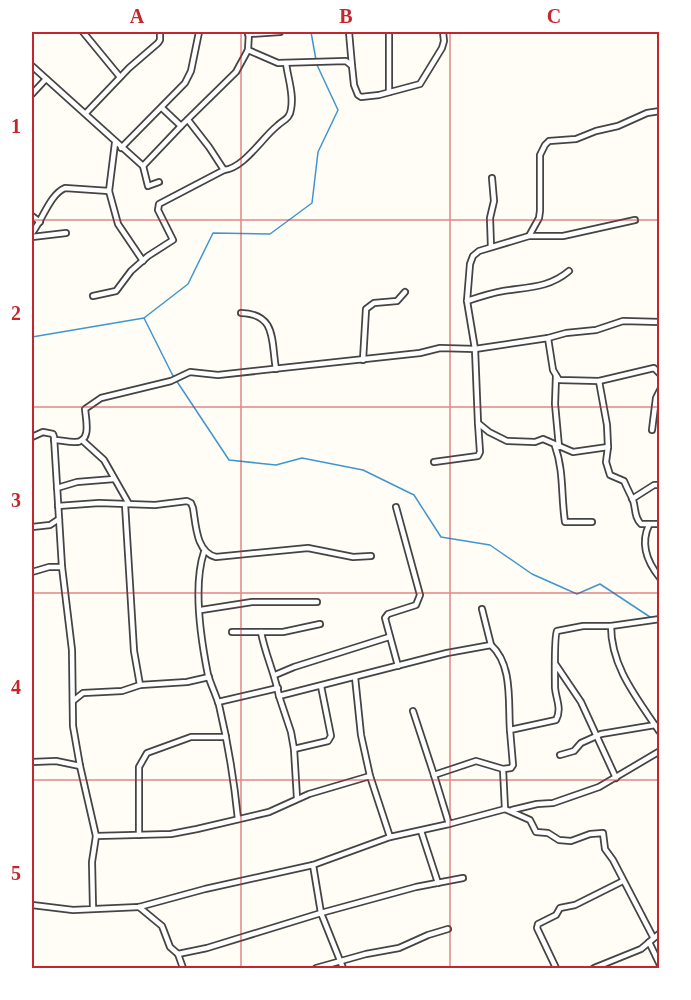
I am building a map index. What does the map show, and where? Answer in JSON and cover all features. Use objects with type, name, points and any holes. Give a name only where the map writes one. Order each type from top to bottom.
[{"type":"street","points":[[82,32],[120,77]]},
{"type":"street","points":[[86,113],[120,77],[158,43],[160,32]]},
{"type":"street","points":[[121,148],[162,108],[189,77],[199,32]]},
{"type":"street","points":[[143,166],[236,72],[248,50],[248,33],[280,32]]},
{"type":"street","points":[[349,32],[354,85],[358,95],[367,97],[414,86],[424,80],[443,45],[443,32]]},
{"type":"street","points":[[389,32],[389,92]]},
{"type":"street","points":[[248,50],[272,61],[286,63],[346,61],[352,66]]},
{"type":"street","points":[[93,296],[116,291],[124,278],[172,240],[158,210],[159,204],[224,170],[234,168],[289,116],[292,97],[286,63]]},
{"type":"street","points":[[32,66],[143,166],[148,186],[159,182]]},
{"type":"street","points":[[32,94],[45,80]]},
{"type":"street","points":[[162,108],[181,126]]},
{"type":"street","points":[[529,236],[539,218],[540,154],[544,145],[549,141],[584,136],[618,126],[648,113],[660,111]]},
{"type":"street","points":[[188,120],[224,170]]},
{"type":"street","points":[[116,143],[109,192],[118,224],[143,261]]},
{"type":"street","points":[[491,247],[490,222],[494,201],[492,178]]},
{"type":"street","points":[[32,235],[53,197],[60,190],[65,188],[109,192]]},
{"type":"street","points":[[32,216],[40,222]]},
{"type":"street","points":[[434,462],[478,456],[480,452],[475,349],[467,301],[471,259],[475,253],[529,236],[563,236],[635,220]]},
{"type":"street","points":[[32,235],[66,233]]},
{"type":"street","points":[[467,301],[496,292],[544,285],[560,279],[569,271]]},
{"type":"street","points":[[363,360],[366,309],[374,303],[397,302],[405,292]]},
{"type":"street","points":[[241,313],[254,314],[266,321],[276,369]]},
{"type":"street","points":[[54,440],[73,442],[82,440],[87,433],[86,408],[101,398],[171,381],[190,372],[218,375],[363,360],[420,353],[440,348],[475,349],[596,330],[623,321],[660,322]]},
{"type":"street","points":[[548,338],[556,376],[557,446],[565,522],[592,522]]},
{"type":"street","points":[[556,376],[559,380],[567,381],[599,381],[654,368],[660,374]]},
{"type":"street","points":[[599,381],[606,415],[608,471],[611,476],[623,480],[628,494],[633,499],[638,521],[641,524],[660,524]]},
{"type":"street","points":[[652,430],[656,398],[660,390]]},
{"type":"street","points":[[478,423],[489,432],[507,441],[535,442],[543,439],[573,452],[608,447]]},
{"type":"street","points":[[32,437],[46,432],[52,434],[54,440],[62,567],[72,650],[74,726],[80,766],[96,836],[92,862],[93,908]]},
{"type":"street","points":[[82,440],[104,460],[127,504],[134,651],[140,684]]},
{"type":"street","points":[[57,488],[77,482],[114,479]]},
{"type":"street","points":[[633,499],[654,485],[660,484]]},
{"type":"street","points":[[58,506],[99,503],[154,504],[180,501],[191,503],[204,552],[199,575],[200,628],[209,677],[218,702],[226,737],[238,819]]},
{"type":"street","points":[[396,507],[420,595],[416,605],[386,615],[385,618],[398,666]]},
{"type":"street","points":[[32,527],[50,525],[59,519]]},
{"type":"street","points":[[649,525],[645,532],[646,553],[652,569],[660,578]]},
{"type":"street","points":[[204,552],[216,557],[308,548],[353,557],[371,556]]},
{"type":"street","points":[[32,572],[49,567],[62,567]]},
{"type":"street","points":[[201,610],[252,602],[317,602]]},
{"type":"street","points":[[434,775],[476,761],[503,769],[511,768],[513,765],[505,667],[502,656],[491,645],[482,609]]},
{"type":"street","points":[[510,730],[554,721],[557,718],[559,708],[555,688],[554,635],[557,631],[583,626],[611,626],[660,619]]},
{"type":"street","points":[[232,632],[284,632],[320,624]]},
{"type":"street","points":[[611,626],[616,662],[625,680],[659,730]]},
{"type":"street","points":[[261,632],[291,732],[297,798]]},
{"type":"street","points":[[275,675],[389,637]]},
{"type":"street","points":[[279,696],[447,653],[491,645]]},
{"type":"street","points":[[556,665],[581,702],[616,778]]},
{"type":"street","points":[[73,701],[83,693],[122,691],[140,684],[187,682],[209,677]]},
{"type":"street","points":[[355,677],[362,745],[390,837]]},
{"type":"street","points":[[294,748],[328,741],[331,736],[321,686]]},
{"type":"street","points":[[218,702],[278,688]]},
{"type":"street","points":[[412,711],[448,824]]},
{"type":"street","points":[[560,755],[574,751],[581,743],[597,735],[655,724]]},
{"type":"street","points":[[139,835],[139,767],[147,753],[191,737],[226,737]]},
{"type":"street","points":[[512,810],[553,803],[600,787],[660,751]]},
{"type":"street","points":[[32,762],[56,761],[80,766]]},
{"type":"street","points":[[503,769],[505,808]]},
{"type":"street","points":[[96,836],[171,834],[269,812],[297,798],[370,776]]},
{"type":"street","points":[[32,905],[60,909],[139,907],[216,886],[313,865],[390,837],[505,808],[530,820],[536,832],[548,833],[559,840],[574,841],[590,834],[603,834],[605,849],[653,937]]},
{"type":"street","points":[[421,831],[438,883]]},
{"type":"street","points":[[313,865],[321,913],[343,969]]},
{"type":"street","points":[[178,954],[207,948],[416,887],[464,878]]},
{"type":"street","points":[[556,969],[537,928],[538,924],[554,917],[559,909],[575,905],[623,881]]},
{"type":"street","points":[[139,907],[162,926],[170,947],[178,954],[183,969]]},
{"type":"street","points":[[316,969],[399,948],[448,929]]},
{"type":"street","points":[[594,969],[641,949],[660,933]]},
{"type":"street","points":[[649,942],[660,965]]},
{"type":"waterway","points":[[311,32],[316,60]]},
{"type":"waterway","points":[[32,337],[144,318],[188,284],[213,233],[270,234],[312,203],[318,152],[338,110],[317,65]]},
{"type":"waterway","points":[[144,318],[172,374],[229,460],[276,465],[302,458],[363,470],[414,495],[441,537],[490,545],[532,574],[577,594],[600,584],[650,617]]}]
